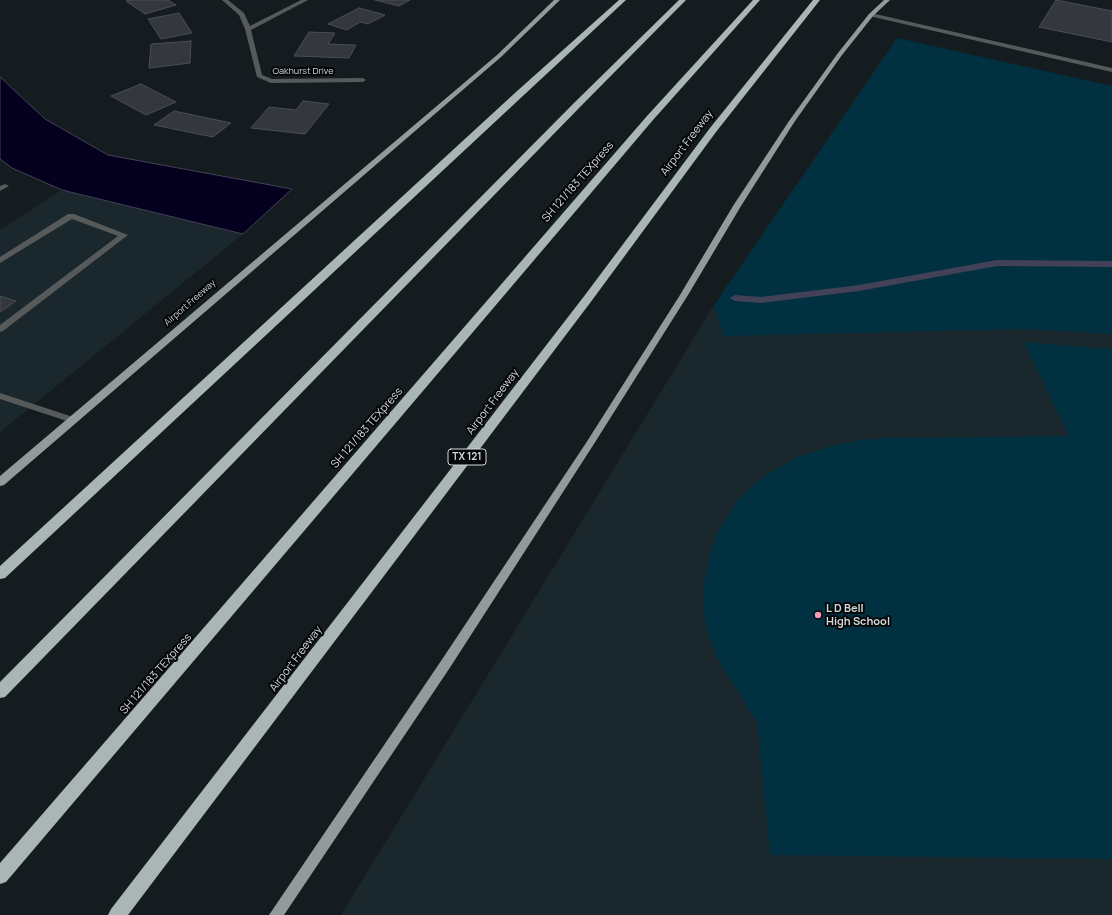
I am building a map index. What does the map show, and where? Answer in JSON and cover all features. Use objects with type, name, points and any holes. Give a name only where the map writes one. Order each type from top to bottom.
[{"type":"highway","points":[[0,574],[519,94],[623,0]]},
{"type":"highway","points":[[0,692],[577,105],[683,0]]},
{"type":"highway","name":"SH 121/183 TEXpress","points":[[0,876],[645,124],[757,0]]},
{"type":"highway","name":"Airport Freeway","points":[[117,915],[589,297],[713,130],[817,0]]},
{"type":"main road","name":"Airport Freeway","points":[[0,482],[487,66],[557,0]]},
{"type":"main road","points":[[276,915],[447,662],[684,295],[737,206],[792,121],[840,54],[871,15],[887,0]]},
{"type":"street","name":"Oakhurst Drive","points":[[225,0],[242,14],[248,29],[259,76],[270,80],[363,80]]},
{"type":"street","points":[[248,29],[305,0]]},
{"type":"street","points":[[871,15],[1112,70]]},
{"type":"street","points":[[0,261],[72,216],[124,235],[0,329]]},
{"type":"street","points":[[0,396],[73,420]]},
{"type":"shaded area","points":[[897,38],[1112,86],[1112,334],[1022,329],[723,336],[714,305]]},
{"type":"shaded area","points":[[0,77],[45,119],[108,155],[292,189],[243,234],[62,190],[12,168],[0,159]]},
{"type":"shaded area","points":[[62,190],[243,234],[0,432],[0,230]]},
{"type":"shaded area","name":"L D Bell High School","points":[[1112,270],[1112,915],[341,915],[714,305],[746,314]]},
{"type":"shaded area","points":[[1023,342],[1112,349],[1112,859],[770,855],[757,723],[716,657],[706,629],[703,588],[711,548],[718,531],[738,499],[764,476],[797,457],[834,445],[860,440],[888,438],[1069,436]]},
{"type":"building","points":[[168,0],[176,5],[145,14],[126,1]]},
{"type":"building","points":[[375,0],[410,0],[399,6]]},
{"type":"building","points":[[1056,0],[1112,11],[1112,42],[1039,27]]},
{"type":"building","points":[[359,8],[385,15],[368,24],[360,22],[347,30],[328,24]]},
{"type":"building","points":[[179,13],[192,33],[161,39],[148,19]]},
{"type":"building","points":[[309,32],[335,33],[328,44],[356,45],[349,58],[294,56]]},
{"type":"building","points":[[191,41],[190,63],[149,68],[151,44]]},
{"type":"building","points":[[141,84],[176,102],[146,115],[111,96]]},
{"type":"building","points":[[303,101],[329,104],[305,134],[251,128],[269,107],[296,110]]},
{"type":"building","points":[[174,111],[231,123],[213,137],[154,125]]},
{"type":"building","points":[[0,296],[16,301],[0,312]]},
{"type":"waterway","points":[[735,298],[761,300],[859,288],[997,263],[1112,264]]},
{"type":"place","name":"L D Bell High School","points":[[818,615]]}]
